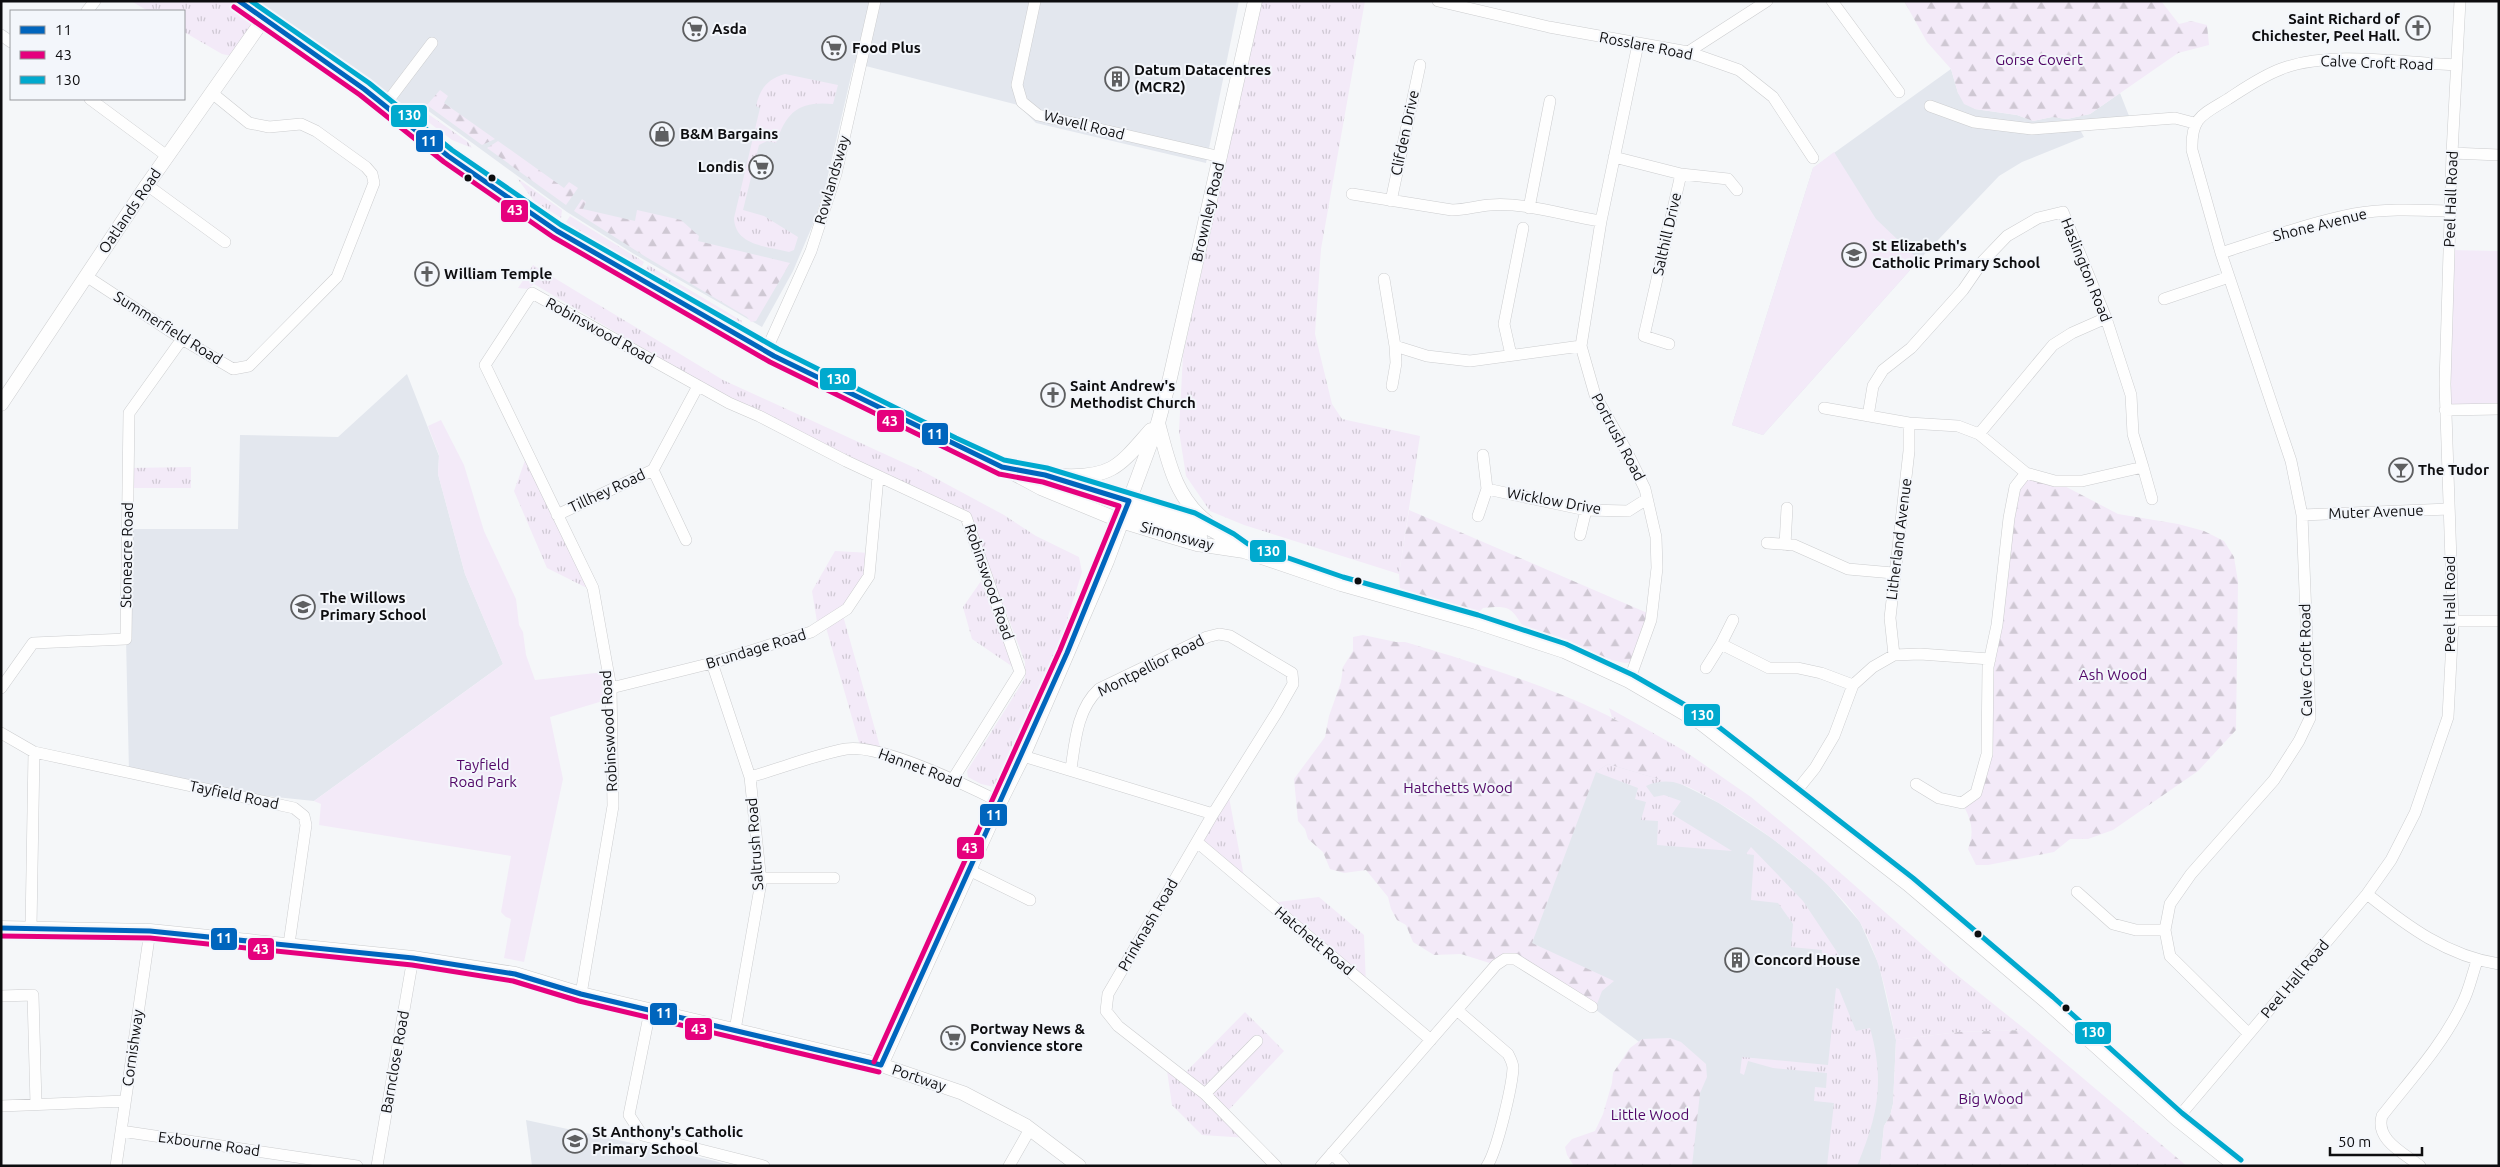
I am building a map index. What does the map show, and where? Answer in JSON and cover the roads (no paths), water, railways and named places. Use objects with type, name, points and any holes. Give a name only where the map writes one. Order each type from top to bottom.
[{"type":"street","name":"Simonsway","points":[[239,1],[263,20],[385,105],[448,156],[557,231],[766,351],[953,445],[1002,467],[1041,488],[1121,521],[1197,544],[1227,544],[1341,584],[1476,622],[1564,651],[1629,681],[1701,723],[1908,884],[2048,1003],[2177,1119],[2236,1166]]},
{"type":"street","name":"Rowlandsway","points":[[766,351],[811,251],[836,174],[875,1]]},
{"type":"street","name":"Wavell Road","points":[[1035,1],[1017,85],[1022,102],[1038,115],[1220,157]]},
{"type":"street","name":"Brownley Road","points":[[881,1065],[1000,802],[1023,756],[1114,540],[1158,422],[1255,1]]},
{"type":"street","name":"Rosslare Road","points":[[1438,1],[1638,44],[1688,52],[1739,70],[1773,97],[1813,158]]},
{"type":"street","points":[[1688,52],[1767,1]]},
{"type":"street","points":[[1832,1],[1899,92]]},
{"type":"street","name":"Peel Hall Road","points":[[2177,1119],[2367,894],[2391,860],[2415,813],[2448,717],[2453,621],[2445,410],[2452,153],[2460,1]]},
{"type":"street","name":"Oatlands Road","points":[[1,404],[147,185],[263,20]]},
{"type":"street","points":[[385,105],[432,42]]},
{"type":"street","name":"Portrush Road","points":[[1629,681],[1652,620],[1656,537],[1645,489],[1626,450],[1595,395],[1581,346],[1601,221],[1638,44]]},
{"type":"street","name":"Calve Croft Road","points":[[2248,1034],[2170,956],[2164,935],[2170,904],[2191,874],[2274,780],[2299,741],[2310,718],[2302,514],[2291,461],[2220,252],[2192,150],[2194,123],[2241,90],[2282,68],[2327,58],[2456,66]]},
{"type":"street","name":"Clifden Drive","points":[[1390,201],[1420,65]]},
{"type":"street","name":"Summerfield Road","points":[[86,276],[182,339],[233,369],[249,366],[337,277],[374,183],[372,174],[366,167],[316,131],[301,124],[269,127],[248,123],[212,93]]},
{"type":"street","points":[[91,100],[167,156]]},
{"type":"street","points":[[1529,208],[1550,101]]},
{"type":"street","points":[[1930,106],[1974,122],[2032,129],[2175,118],[2194,123]]},
{"type":"street","points":[[2452,153],[2499,155]]},
{"type":"street","name":"Salthill Drive","points":[[1614,157],[1681,174],[1644,336],[1669,344]]},
{"type":"street","points":[[1681,174],[1728,179],[1737,190]]},
{"type":"street","points":[[147,185],[224,242]]},
{"type":"street","points":[[1352,194],[1452,210],[1468,210],[1491,205],[1529,208],[1601,221]]},
{"type":"street","name":"Shone Avenue","points":[[2220,252],[2355,214],[2392,210],[2451,211]]},
{"type":"street","name":"Haslington Road","points":[[1868,416],[1874,386],[1882,370],[1911,348],[1963,290],[1983,261],[2007,236],[2038,218],[2063,212],[2106,318],[2131,395],[2133,434],[2152,499]]},
{"type":"street","points":[[1511,355],[1504,324],[1523,228]]},
{"type":"street","points":[[2164,299],[2229,277]]},
{"type":"street","points":[[1384,279],[1395,346],[1396,363],[1392,386]]},
{"type":"street","name":"Robinswood Road","points":[[581,994],[613,806],[610,688],[593,588],[486,365],[532,294],[698,386],[878,477],[966,517],[1020,672],[953,779]]},
{"type":"street","points":[[1979,434],[2053,345],[2072,333],[2106,318]]},
{"type":"street","name":"Stoneacre Road","points":[[1,688],[33,643],[126,639],[130,413],[182,339]]},
{"type":"street","points":[[1395,346],[1426,356],[1470,361],[1581,346]]},
{"type":"street","name":"Tillhey Road","points":[[557,514],[653,470],[698,386]]},
{"type":"street","points":[[1824,408],[1909,423],[1958,426],[1979,434],[2026,473],[2055,481],[2082,481],[2143,467]]},
{"type":"street","points":[[2445,410],[2499,409]]},
{"type":"street","points":[[1045,475],[1076,477],[1112,470],[1124,461],[1158,422]]},
{"type":"street","points":[[1158,422],[1172,476],[1180,491],[1198,515],[1227,544]]},
{"type":"street","name":"Litherland Avenue","points":[[1894,656],[1890,618],[1893,573],[1909,451],[1909,423]]},
{"type":"street","name":"Wicklow Drive","points":[[1478,516],[1487,488],[1483,454]]},
{"type":"street","name":"Simonsway","points":[[1002,467],[1045,475],[1129,501]]},
{"type":"street","points":[[653,470],[686,540]]},
{"type":"street","points":[[1916,784],[1939,798],[1962,803],[1976,792],[1987,754],[1990,659],[1997,625],[2013,495],[2015,488],[2026,473]]},
{"type":"street","name":"Brundage Road","points":[[610,688],[712,664],[811,632],[847,609],[869,576],[878,477]]},
{"type":"street","name":"Wicklow Drive","points":[[1487,488],[1586,510],[1628,511],[1647,499]]},
{"type":"street","points":[[1129,501],[1132,512],[1136,514],[1227,544]]},
{"type":"street","points":[[1785,545],[1788,508]]},
{"type":"street","name":"Muter Avenue","points":[[2302,514],[2449,509]]},
{"type":"street","points":[[1580,535],[1586,510]]},
{"type":"street","points":[[1768,543],[1794,546],[1848,569],[1893,573]]},
{"type":"street","points":[[1706,668],[1733,620]]},
{"type":"street","points":[[2453,621],[2499,621]]},
{"type":"street","name":"Montpellior Road","points":[[1071,769],[1076,734],[1085,706],[1090,697],[1099,689],[1207,637],[1219,634],[1230,636],[1292,673],[1294,678],[1293,684],[1277,712],[1213,814]]},
{"type":"street","points":[[1721,644],[1769,668],[1798,668],[1821,673],[1853,685]]},
{"type":"street","points":[[1794,794],[1815,768],[1834,736],[1853,685],[1873,667],[1894,656],[1920,654],[1990,659]]},
{"type":"street","name":"Saltrush Road","points":[[712,664],[750,777],[761,878],[757,914],[735,1030]]},
{"type":"street","points":[[1,733],[34,752],[31,928]]},
{"type":"street","name":"Hannet Road","points":[[750,777],[847,748],[870,750],[953,779],[1000,802]]},
{"type":"street","name":"Tayfield Road","points":[[34,752],[294,808],[304,816],[306,825],[289,944]]},
{"type":"street","points":[[1023,756],[1071,769],[1213,814]]},
{"type":"street","name":"Prinknash Road","points":[[1213,814],[1108,994],[1106,1011],[1118,1026],[1205,1094],[1276,1166]]},
{"type":"street","name":"Hatchett Road","points":[[1197,842],[1431,1040]]},
{"type":"street","points":[[969,870],[1030,900]]},
{"type":"street","points":[[761,878],[834,878]]},
{"type":"street","points":[[2077,892],[2113,924],[2136,930],[2165,930]]},
{"type":"street","points":[[2367,894],[2411,929],[2442,946],[2476,960],[2499,964]]},
{"type":"street","name":"Portway","points":[[1,928],[150,931],[413,958],[514,974],[581,994],[881,1065],[963,1093],[1030,1129],[1079,1166]]},
{"type":"street","name":"Cornishway","points":[[116,1166],[150,931]]},
{"type":"street","name":"Barnclose Road","points":[[377,1166],[413,958]]},
{"type":"street","points":[[1321,1166],[1458,1011],[1496,965],[1505,959],[1516,959],[1592,1007]]},
{"type":"street","points":[[2420,1166],[2382,1135],[2380,1122],[2382,1116],[2427,1060],[2452,1023],[2463,1002],[2476,960]]},
{"type":"street","points":[[1,996],[33,995],[36,1104]]},
{"type":"street","points":[[650,1011],[629,1115],[633,1123],[642,1135],[764,1166]]},
{"type":"street","points":[[1458,1011],[1508,1054],[1512,1062],[1510,1082],[1499,1129],[1492,1158],[1487,1166]]},
{"type":"street","points":[[1205,1094],[1257,1041]]},
{"type":"street","points":[[1,1106],[125,1101]]},
{"type":"street","points":[[1009,1166],[1030,1129]]},
{"type":"street","name":"Exbourne Road","points":[[121,1131],[356,1166]]},
{"type":"street","points":[[1332,1153],[1344,1166]]},
{"type":"place","name":"Saint Richard of Chichester, Peel Hall.","points":[[2418,28]]},
{"type":"place","name":"Asda","points":[[695,29]]},
{"type":"place","name":"Food Plus","points":[[834,48]]},
{"type":"place","name":"Datum Datacentres (MCR2)","points":[[1117,79]]},
{"type":"place","name":"B&M Bargains","points":[[662,134]]},
{"type":"place","name":"Londis","points":[[761,167]]},
{"type":"place","name":"St Elizabeth's Catholic Primary School","points":[[1854,255]]},
{"type":"place","name":"William Temple","points":[[427,274]]},
{"type":"place","name":"Saint Andrew's Methodist Church","points":[[1053,395]]},
{"type":"place","name":"The Tudor","points":[[2401,470]]},
{"type":"place","name":"The Willows Primary School","points":[[303,607]]},
{"type":"place","name":"Concord House","points":[[1737,960]]},
{"type":"place","name":"Portway News & Convience store","points":[[953,1038]]},
{"type":"place","name":"St Anthony's Catholic Primary School","points":[[575,1141]]},
{"type":"park label","name":"Gorse Covert","points":[[2039,60]]},
{"type":"park label","name":"Ash Wood","points":[[2113,675]]},
{"type":"park label","name":"Tayfield Road Park","points":[[483,774]]},
{"type":"park label","name":"Hatchetts Wood","points":[[1458,788]]},
{"type":"park label","name":"Big Wood","points":[[1991,1099]]},
{"type":"park label","name":"Little Wood","points":[[1650,1115]]}]
